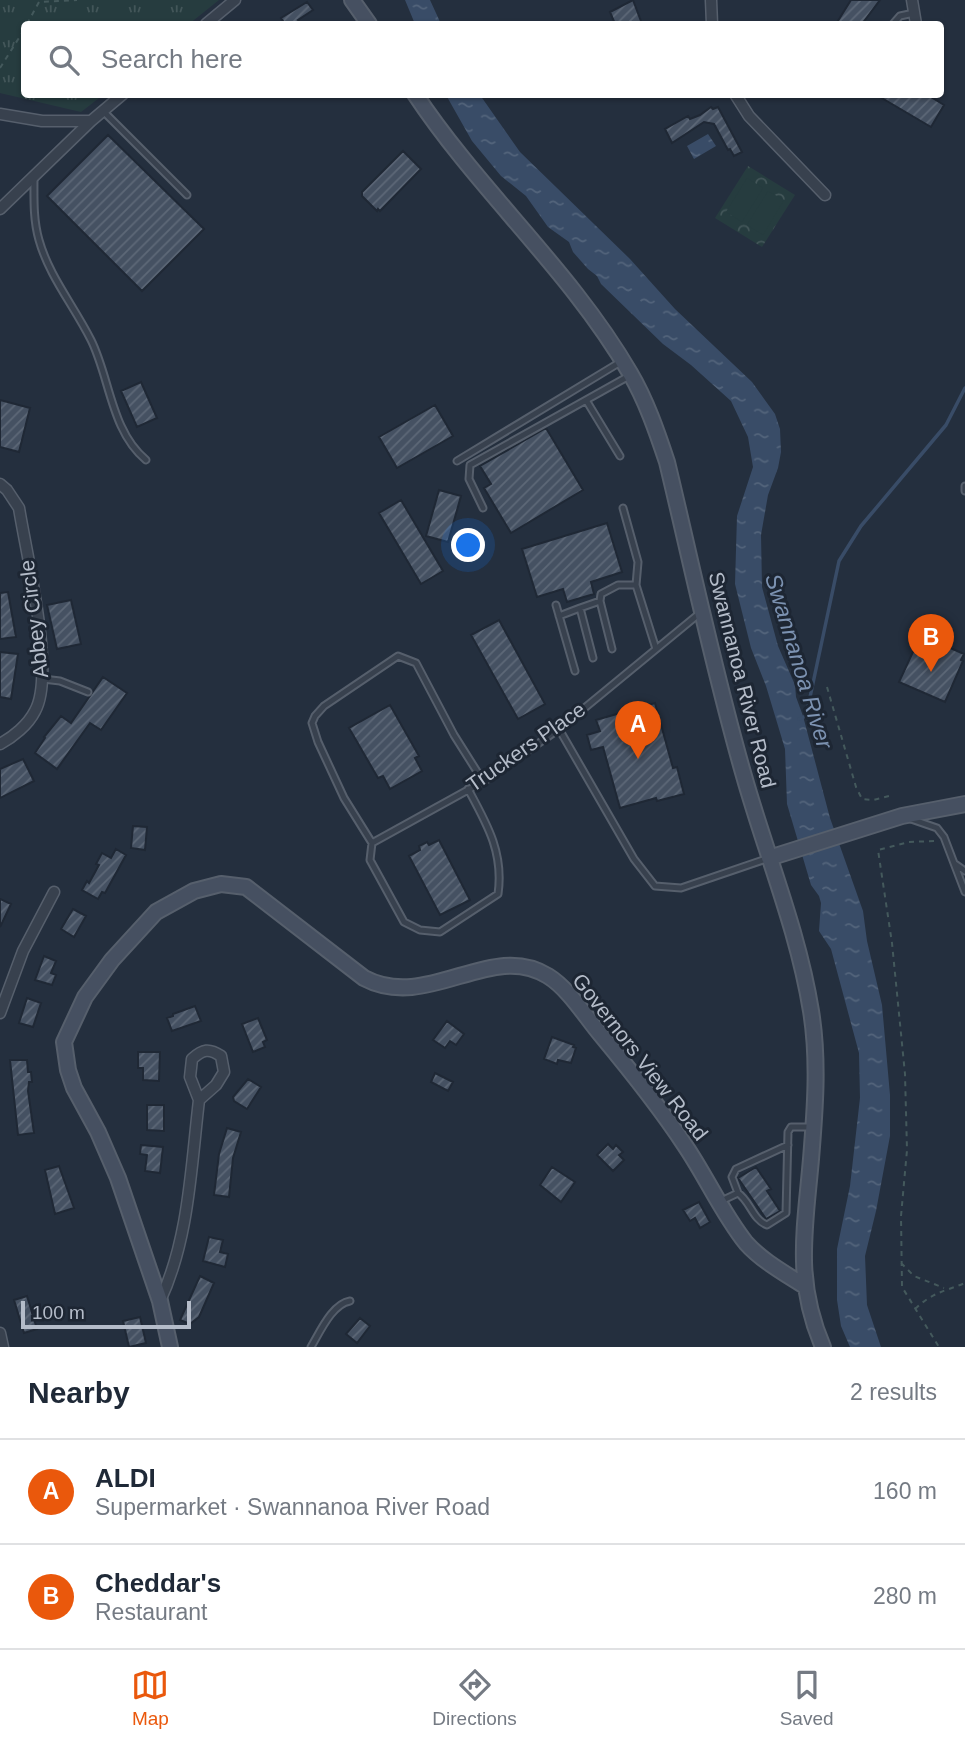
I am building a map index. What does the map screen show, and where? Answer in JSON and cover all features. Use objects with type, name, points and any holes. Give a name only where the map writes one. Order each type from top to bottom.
[{"type":"street","points":[[210,21],[235,0]]},
{"type":"street","points":[[352,0],[367,21]]},
{"type":"street","points":[[710,0],[712,21]]},
{"type":"street","points":[[912,0],[915,21]]},
{"type":"street","points":[[0,209],[118,98]]},
{"type":"street","name":"Swannanoa River Road","points":[[418,98],[452,146],[563,277],[622,360],[632,375],[657,431],[667,461],[723,701],[799,957],[811,1011],[816,1059],[803,1254],[806,1287],[815,1329],[823,1347]]},
{"type":"street","points":[[738,98],[749,116],[825,195]]},
{"type":"street","points":[[0,114],[42,121],[91,121]]},
{"type":"street","name":"Abbey Circle","points":[[0,484],[19,508],[41,639],[43,679],[35,712],[24,726],[0,744]]},
{"type":"street","points":[[769,858],[902,816],[965,804]]},
{"type":"street","name":"Governors View Road","points":[[170,1347],[160,1301],[118,1178],[98,1132],[74,1088],[64,1042],[85,996],[112,960],[156,912],[194,891],[221,884],[246,887],[376,985],[416,987],[443,982],[497,965],[524,966],[548,976],[566,992],[628,1068],[684,1144],[748,1244],[806,1287]]},
{"type":"street","points":[[0,1013],[23,951],[54,892]]},
{"type":"street","points":[[160,1301],[173,1275],[180,1246],[199,1100],[190,1077],[192,1059],[201,1050],[211,1050],[221,1056],[224,1072],[216,1085],[199,1100]]},
{"type":"street","points":[[0,1332],[3,1347]]},
{"type":"lane","points":[[896,21],[901,16],[914,13]]},
{"type":"lane","points":[[103,111],[187,195]]},
{"type":"lane","points":[[34,177],[34,214],[47,266],[93,343],[105,383],[135,450],[146,460]]},
{"type":"lane","points":[[457,461],[622,360]]},
{"type":"lane","points":[[483,508],[469,479],[470,465],[632,375]]},
{"type":"lane","points":[[586,400],[620,456]]},
{"type":"lane","points":[[623,508],[638,562],[636,585],[656,649]]},
{"type":"lane","points":[[612,649],[600,601],[601,594],[618,585],[636,585]]},
{"type":"lane","points":[[559,615],[600,601]]},
{"type":"lane","points":[[556,605],[575,671]]},
{"type":"lane","points":[[580,608],[593,658]]},
{"type":"lane","name":"Truckers Place","points":[[372,843],[483,781],[559,729],[702,611]]},
{"type":"lane","points":[[468,789],[492,832],[500,875],[498,894],[440,932],[420,930],[404,922],[370,860],[372,843],[344,798],[318,742],[312,723],[315,716],[324,706],[398,656],[416,663],[454,735],[483,781]]},
{"type":"lane","points":[[43,679],[60,681],[88,692]]},
{"type":"lane","points":[[559,729],[634,859],[655,886],[681,888],[769,858]]},
{"type":"lane","points":[[902,816],[937,828],[944,836],[965,892]]},
{"type":"lane","points":[[955,864],[965,871]]},
{"type":"lane","points":[[788,1145],[736,1170],[732,1177],[738,1193],[743,1196],[761,1223],[767,1224],[788,1211],[788,1145],[788,1132],[791,1127],[813,1128]]},
{"type":"lane","points":[[719,1202],[738,1193]]},
{"type":"lane","points":[[311,1347],[331,1314],[343,1302],[351,1301]]},
{"type":"path","points":[[29,21],[39,2],[78,0]]},
{"type":"path","points":[[0,68],[21,35]]},
{"type":"path","points":[[827,687],[856,787],[862,799],[873,800],[893,795]]},
{"type":"path","points":[[939,1347],[902,1287],[901,1216],[907,1150],[905,1074],[892,943],[878,850],[909,842],[930,842],[944,836]]},
{"type":"path","points":[[901,1264],[914,1276],[945,1288]]},
{"type":"path","points":[[915,1309],[945,1288],[965,1283]]},
{"type":"green space","points":[[0,0],[219,0],[193,21],[21,21],[21,98],[0,93]]},
{"type":"green space","points":[[21,98],[99,98],[81,112]]},
{"type":"green space","points":[[748,166],[795,195],[762,247],[715,218]]},
{"type":"green space","points":[[747,178],[763,188],[742,222],[726,212]]},
{"type":"green space","points":[[768,191],[784,200],[763,235],[747,225]]},
{"type":"water","points":[[405,0],[430,0],[440,21],[414,21]]},
{"type":"water","points":[[448,98],[482,98],[520,152],[630,259],[675,309],[752,382],[775,414],[780,429],[781,452],[768,495],[761,535],[762,587],[778,646],[795,685],[830,818],[863,911],[882,1005],[890,1095],[890,1136],[865,1256],[867,1305],[881,1347],[850,1347],[841,1326],[837,1300],[837,1249],[850,1186],[860,1098],[859,1053],[831,949],[819,931],[821,903],[811,885],[787,804],[785,749],[751,648],[735,584],[737,516],[753,467],[748,437],[731,401],[663,344],[601,284],[597,276],[573,252],[569,242],[548,227],[526,196],[501,176],[472,141]]},
{"type":"water","points":[[708,134],[716,146],[694,159],[687,146]]},
{"type":"building","points":[[633,0],[641,21],[614,21],[610,12]]},
{"type":"building","points":[[851,0],[880,0],[864,21],[838,21]]},
{"type":"building","points":[[307,2],[313,10],[299,21],[283,21],[281,18]]},
{"type":"building","points":[[882,98],[933,98],[944,105],[931,127]]},
{"type":"building","points":[[711,107],[718,107],[742,152],[734,156],[714,124],[704,122],[672,143],[665,129],[688,116],[690,119],[700,115]]},
{"type":"building","points":[[108,135],[204,229],[142,291],[47,196]]},
{"type":"building","points":[[403,151],[421,169],[377,211],[362,196],[362,192]]},
{"type":"building","points":[[141,382],[157,418],[137,427],[121,391]]},
{"type":"building","points":[[0,400],[30,408],[19,452],[0,447]]},
{"type":"building","points":[[435,405],[453,436],[397,468],[379,437]]},
{"type":"building","points":[[546,428],[583,490],[511,533],[484,488],[491,484],[480,466]]},
{"type":"building","points":[[439,490],[461,496],[448,542],[426,536]]},
{"type":"building","points":[[401,500],[443,571],[421,584],[379,513]]},
{"type":"building","points":[[607,523],[622,572],[591,582],[594,594],[567,602],[563,589],[537,597],[522,549]]},
{"type":"building","points":[[8,592],[16,637],[0,639],[0,593]]},
{"type":"building","points":[[71,600],[81,644],[57,649],[47,605]]},
{"type":"building","points":[[499,620],[545,704],[518,719],[471,635]]},
{"type":"building","points":[[923,636],[964,654],[945,702],[899,682],[918,641],[920,642]]},
{"type":"building","points":[[0,652],[18,654],[11,699],[0,697]]},
{"type":"building","points":[[103,677],[127,693],[101,730],[90,723],[57,769],[35,753],[61,716],[71,723]]},
{"type":"building","points":[[655,703],[673,768],[677,767],[684,794],[620,808],[603,747],[591,750],[587,735],[600,731],[596,720]]},
{"type":"building","points":[[390,705],[419,756],[415,758],[422,771],[390,789],[383,776],[378,778],[349,728]]},
{"type":"building","points":[[23,759],[34,781],[0,798],[0,769]]},
{"type":"building","points":[[133,826],[147,827],[145,850],[131,848]]},
{"type":"building","points":[[439,840],[470,900],[440,915],[409,856],[420,850],[419,846]]},
{"type":"building","points":[[116,849],[126,855],[105,893],[102,892],[98,899],[82,890],[99,865],[96,864],[102,853],[111,858]]},
{"type":"building","points":[[0,899],[11,904],[0,927]]},
{"type":"building","points":[[73,909],[86,916],[74,937],[61,929]]},
{"type":"building","points":[[44,956],[56,961],[51,973],[56,975],[52,985],[35,980]]},
{"type":"building","points":[[27,998],[41,1003],[33,1027],[19,1023]]},
{"type":"building","points":[[195,1006],[201,1021],[172,1031],[167,1018]]},
{"type":"building","points":[[258,1018],[267,1040],[263,1042],[265,1047],[253,1052],[242,1024]]},
{"type":"building","points":[[447,1021],[464,1034],[456,1045],[450,1041],[445,1048],[433,1040]]},
{"type":"building","points":[[552,1037],[574,1045],[576,1048],[571,1063],[558,1060],[557,1064],[544,1059]]},
{"type":"building","points":[[138,1052],[160,1052],[159,1081],[143,1080],[143,1068],[138,1068]]},
{"type":"building","points":[[10,1060],[27,1060],[28,1072],[31,1072],[32,1082],[29,1082],[28,1091],[34,1133],[18,1135]]},
{"type":"building","points":[[435,1073],[453,1082],[448,1091],[431,1082]]},
{"type":"building","points":[[248,1079],[261,1087],[247,1109],[234,1101],[233,1097]]},
{"type":"building","points":[[147,1105],[164,1105],[164,1131],[147,1130]]},
{"type":"building","points":[[227,1128],[241,1132],[233,1158],[229,1197],[214,1195],[219,1154]]},
{"type":"building","points":[[608,1144],[613,1149],[616,1145],[623,1152],[619,1155],[624,1160],[613,1171],[597,1155]]},
{"type":"building","points":[[141,1145],[163,1147],[160,1173],[145,1171],[147,1155],[140,1154]]},
{"type":"building","points":[[59,1166],[74,1208],[55,1214],[45,1170]]},
{"type":"building","points":[[552,1167],[575,1182],[561,1202],[540,1185]]},
{"type":"building","points":[[756,1167],[771,1189],[767,1191],[780,1211],[766,1219],[738,1178]]},
{"type":"building","points":[[699,1202],[710,1222],[700,1228],[695,1218],[690,1221],[683,1210]]},
{"type":"building","points":[[209,1237],[223,1240],[220,1252],[228,1254],[225,1267],[203,1261]]},
{"type":"building","points":[[200,1276],[214,1283],[199,1317],[190,1324],[180,1320]]},
{"type":"building","points":[[27,1296],[37,1329],[24,1333],[14,1300]]},
{"type":"building","points":[[140,1317],[146,1343],[129,1347],[123,1321]]},
{"type":"building","points":[[360,1318],[370,1326],[357,1343],[346,1334]]},
{"type":"waterway","name":"Swannanoa River","points":[[799,719],[806,716],[839,561],[861,526],[946,425],[965,388]]},
{"type":"place","name":"Cheddar's","points":[[931,672]]},
{"type":"place","name":"ALDI","points":[[638,759]]}]
